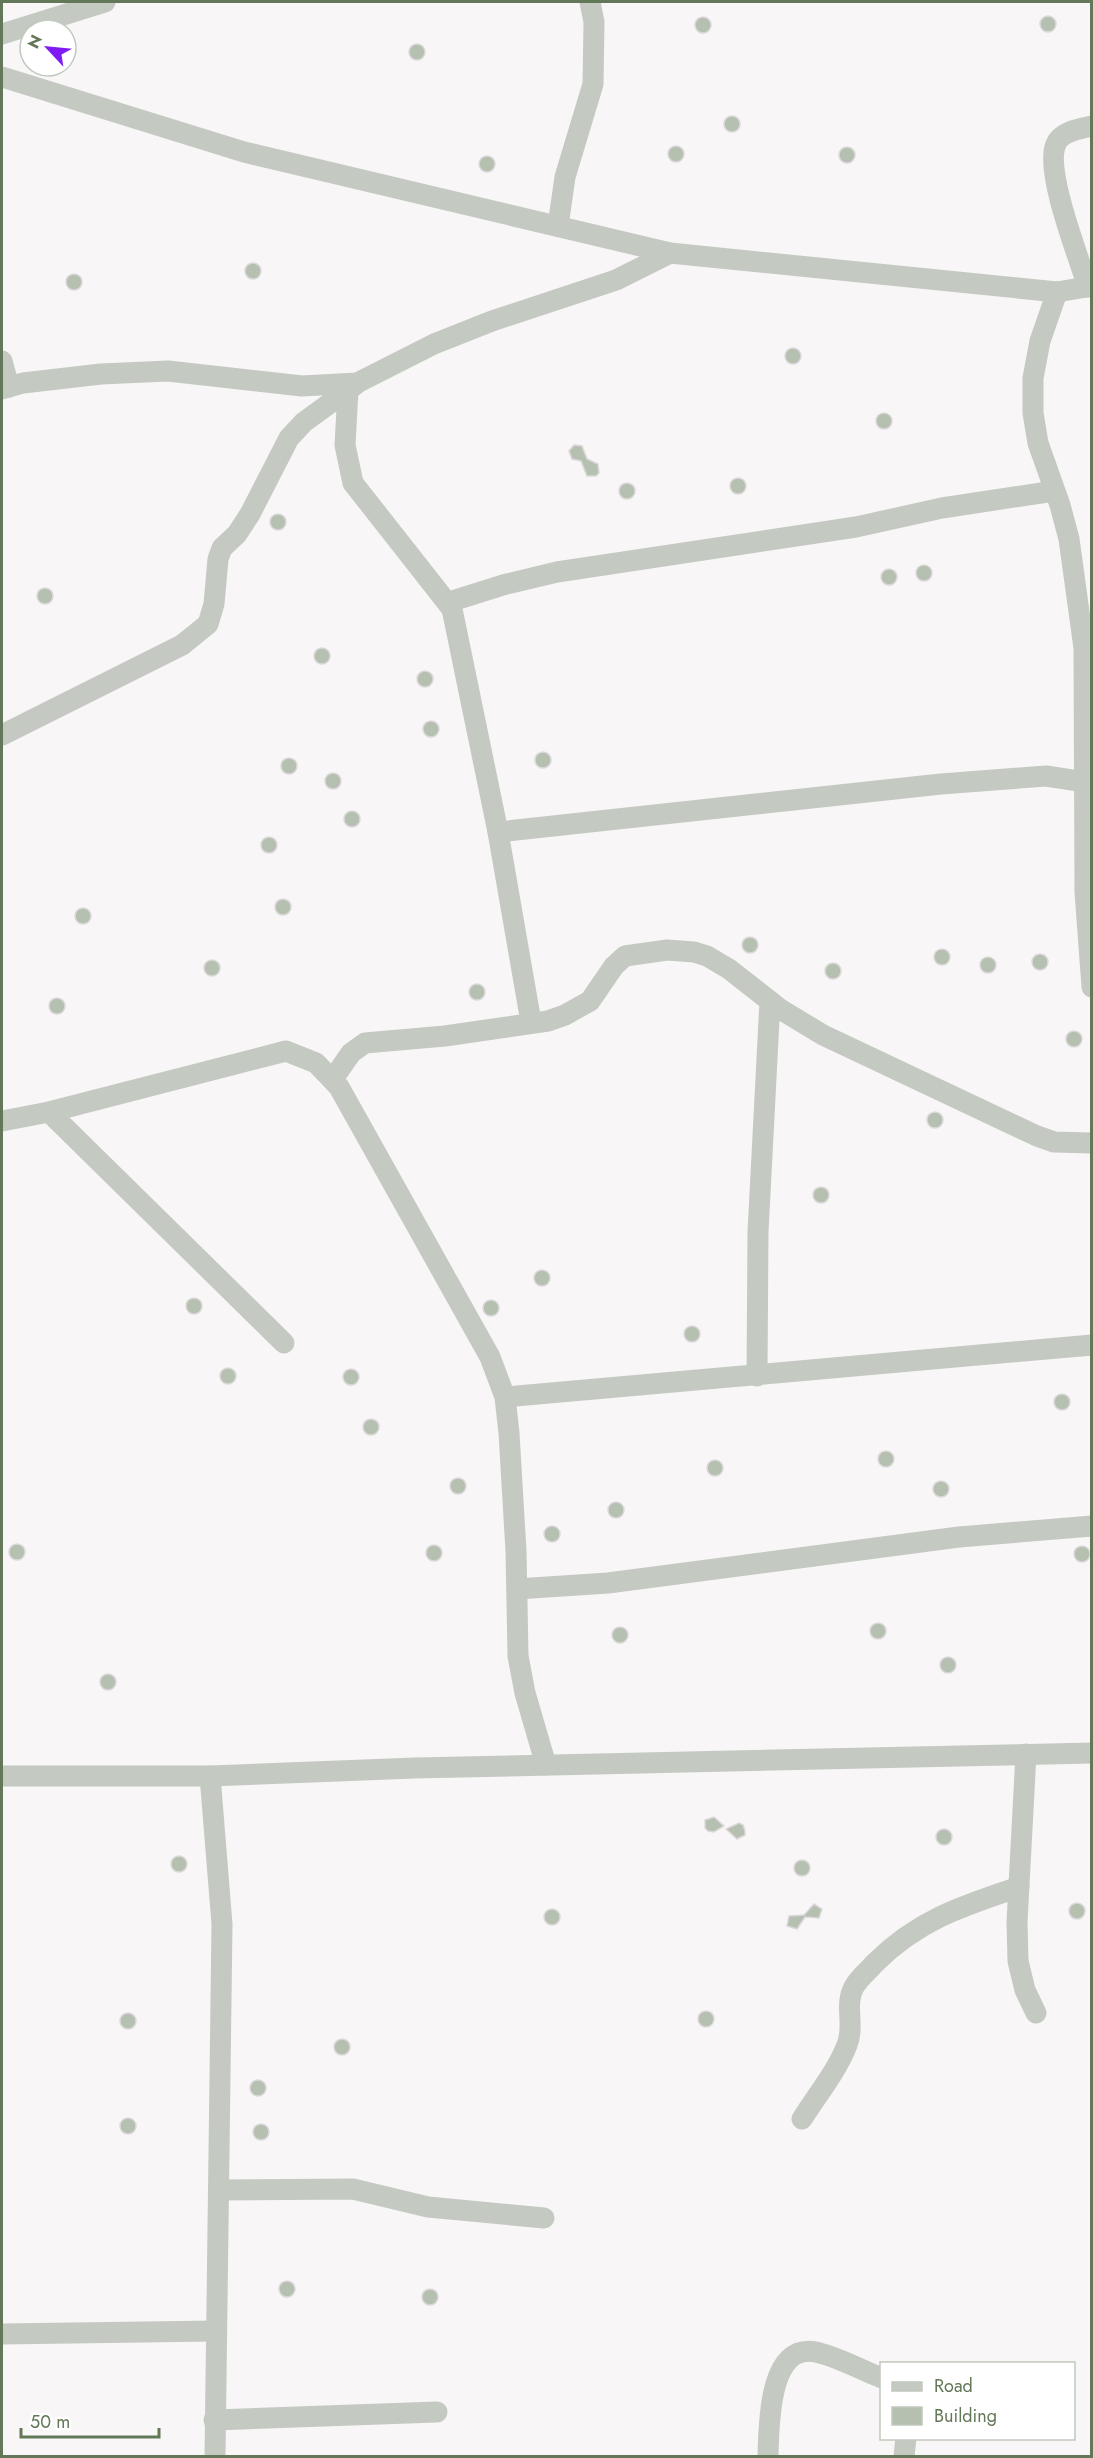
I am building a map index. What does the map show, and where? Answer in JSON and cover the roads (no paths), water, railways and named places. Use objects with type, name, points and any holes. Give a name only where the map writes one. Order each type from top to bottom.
[{"type":"street","points":[[2,34],[75,6],[105,2]]},
{"type":"street","points":[[558,226],[565,177],[592,84],[594,22],[590,2]]},
{"type":"street","points":[[2,77],[244,152],[670,253],[1057,292],[1090,287],[1057,189],[1053,159],[1058,140],[1072,130],[1092,126]]},
{"type":"street","points":[[2,735],[182,645],[208,624],[214,604],[218,559],[222,548],[237,534],[250,514],[289,438],[304,422],[352,387],[434,344],[492,321],[616,280],[670,253]]},
{"type":"street","points":[[1057,292],[1040,341],[1033,378],[1033,413],[1038,443],[1069,539],[1084,648],[1088,782],[1085,892],[1092,987]]},
{"type":"street","points":[[2,361],[5,388],[101,374],[168,371],[302,386],[352,387]]},
{"type":"street","points":[[352,387],[345,445],[353,483],[364,500],[449,602],[498,832],[531,1022]]},
{"type":"street","points":[[449,602],[503,585],[557,572],[856,527],[942,508],[1054,491]]},
{"type":"street","points":[[498,832],[941,784],[1046,776],[1088,782]]},
{"type":"street","points":[[333,1079],[351,1053],[365,1043],[445,1036],[565,1016],[590,1001],[614,966],[625,957],[667,950],[707,956],[823,1035],[1037,1136],[1054,1142],[1092,1143]]},
{"type":"street","points":[[757,1376],[758,1232],[770,1001]]},
{"type":"street","points":[[2,1121],[49,1112],[286,1051],[316,1063],[333,1079],[490,1357],[505,1397],[520,1665],[529,1708],[546,1765]]},
{"type":"street","points":[[49,1112],[284,1343]]},
{"type":"street","points":[[505,1397],[1092,1345]]},
{"type":"street","points":[[517,1589],[608,1583],[959,1537],[1092,1526]]},
{"type":"street","points":[[2,1776],[210,1776],[415,1768],[1092,1753]]},
{"type":"street","points":[[1026,1754],[1019,1887],[1018,1961],[1025,1990],[1036,2013]]},
{"type":"street","points":[[210,1776],[222,1924],[219,2190],[214,2331],[214,2457]]},
{"type":"street","points":[[802,2119],[847,2045],[851,2028],[849,2003],[860,1978],[903,1936],[969,1903],[1019,1887]]},
{"type":"street","points":[[219,2190],[353,2189],[428,2207],[544,2218]]},
{"type":"street","points":[[2,2334],[214,2331]]},
{"type":"street","points":[[768,2457],[771,2405],[778,2375],[791,2358],[801,2353],[816,2352],[880,2377]]},
{"type":"street","points":[[214,2420],[437,2412]]},
{"type":"street","points":[[904,2457],[906,2440]]}]
